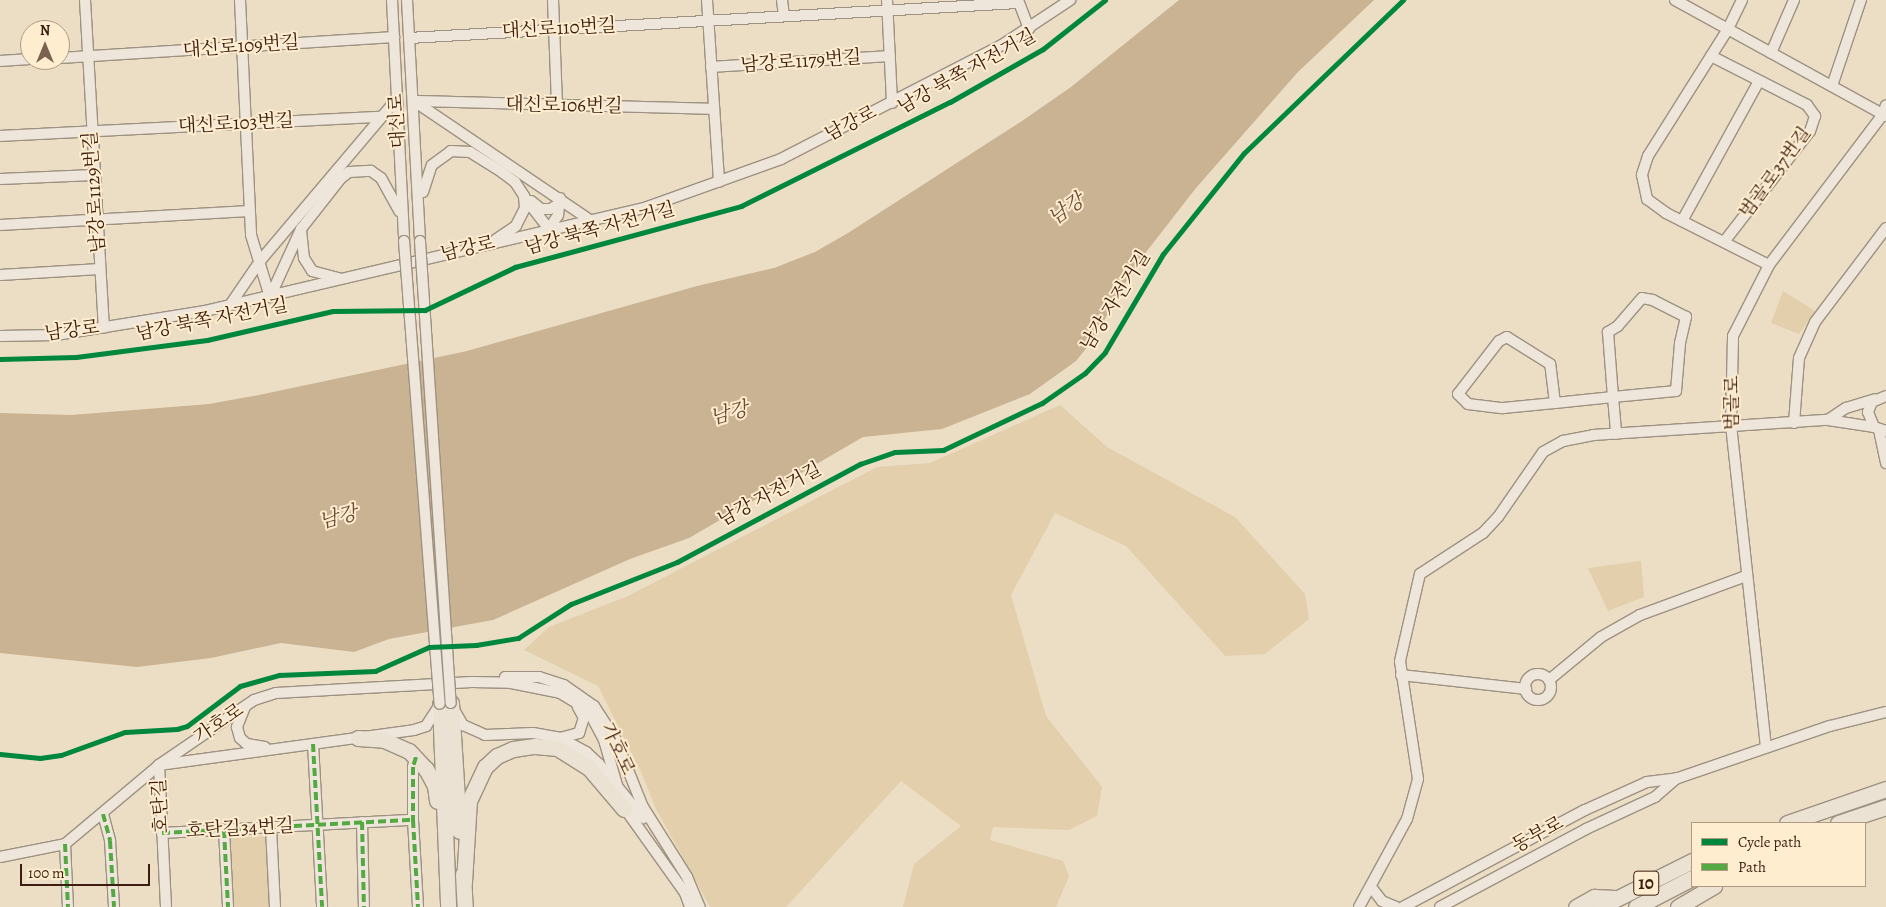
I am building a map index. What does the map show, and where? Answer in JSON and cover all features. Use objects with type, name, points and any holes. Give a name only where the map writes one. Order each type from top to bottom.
[{"type":"highway","points":[[445,704],[465,907]]},
{"type":"highway","points":[[445,704],[446,886]]},
{"type":"highway","points":[[358,738],[398,744],[416,757],[435,786],[448,907]]},
{"type":"highway","points":[[464,882],[469,801],[485,766],[497,756],[513,749],[535,746],[557,748],[589,768],[624,808]]},
{"type":"highway","points":[[1790,822],[1886,789]]},
{"type":"highway","points":[[1841,822],[1886,808]]},
{"type":"highway","points":[[1866,823],[1886,808]]},
{"type":"highway","name":"10","points":[[1600,907],[1691,861]]},
{"type":"highway","name":"10","points":[[1636,907],[1691,879]]},
{"type":"highway","points":[[1678,907],[1712,887]]},
{"type":"highway","points":[[1576,907],[1594,897],[1615,898]]},
{"type":"street","name":"남강로1129번길","points":[[85,0],[104,327]]},
{"type":"street","points":[[240,0],[248,123],[251,235],[270,296]]},
{"type":"street","name":"대신로","points":[[392,0],[404,241],[445,704]]},
{"type":"street","name":"대신로","points":[[407,0],[414,101],[445,704]]},
{"type":"street","points":[[552,0],[558,106]]},
{"type":"street","points":[[707,0],[719,182]]},
{"type":"street","points":[[782,0],[784,16]]},
{"type":"street","name":"남강로","points":[[0,336],[56,335],[230,305],[646,207],[782,159],[892,103],[1029,28],[1070,0]]},
{"type":"street","points":[[1675,0],[1832,86],[1885,112]]},
{"type":"street","points":[[1742,0],[1728,29],[1648,156],[1642,176],[1647,199],[1682,221],[1769,265]]},
{"type":"street","points":[[1771,53],[1794,0]]},
{"type":"street","points":[[1832,86],[1861,0]]},
{"type":"street","points":[[1018,1],[1029,28]]},
{"type":"street","name":"대신로110번길","points":[[409,38],[784,16],[887,5],[1018,1]]},
{"type":"street","points":[[887,5],[892,103]]},
{"type":"street","name":"대신로109번길","points":[[70,57],[243,48],[394,37]]},
{"type":"street","name":"남강로1179번길","points":[[712,67],[890,56]]},
{"type":"street","points":[[1682,221],[1759,81],[1710,56]]},
{"type":"street","points":[[0,60],[20,59]]},
{"type":"street","name":"범골로37번길","points":[[1724,242],[1810,131],[1815,116],[1807,105],[1759,81]]},
{"type":"street","points":[[230,305],[260,261],[397,99]]},
{"type":"street","points":[[414,101],[592,221]]},
{"type":"street","name":"대신로106번길","points":[[414,101],[714,109]]},
{"type":"street","name":"범골로","points":[[1766,747],[1731,425],[1734,336],[1769,265],[1885,112]]},
{"type":"street","name":"대신로103번길","points":[[0,136],[380,117]]},
{"type":"street","points":[[420,215],[426,177],[439,157],[451,151],[470,152],[515,182],[549,229],[558,215],[560,201]]},
{"type":"street","points":[[270,296],[301,229],[341,178],[360,170],[371,171],[388,186],[403,223]]},
{"type":"street","points":[[0,180],[94,175]]},
{"type":"street","points":[[524,196],[541,209],[550,209],[560,201]]},
{"type":"street","points":[[492,242],[516,226],[525,208],[524,196]]},
{"type":"street","points":[[0,225],[250,211]]},
{"type":"street","points":[[1794,423],[1799,358],[1815,322],[1886,228]]},
{"type":"street","points":[[301,229],[304,258],[312,271],[346,279]]},
{"type":"street","points":[[0,275],[100,269]]},
{"type":"street","points":[[1555,403],[1550,364],[1507,337],[1499,341],[1458,394],[1468,404],[1503,408],[1555,403],[1613,397],[1676,391],[1680,342],[1686,317],[1653,300],[1642,298],[1618,326],[1608,332],[1613,397],[1616,434]]},
{"type":"street","points":[[1828,420],[1846,408],[1881,397]]},
{"type":"street","points":[[1881,397],[1868,412],[1880,429],[1886,463]]},
{"type":"street","points":[[1359,907],[1407,819],[1418,779],[1400,661],[1420,574],[1488,528],[1498,517],[1529,469],[1543,452],[1563,441],[1616,434],[1731,425],[1828,420],[1880,429]]},
{"type":"street","points":[[1549,680],[1601,637],[1640,615],[1746,576]]},
{"type":"street","points":[[1401,675],[1526,689],[1533,698],[1545,698],[1550,692],[1549,680],[1542,675],[1534,675],[1528,681],[1526,689]]},
{"type":"street","name":"가호로","points":[[472,682],[507,676],[539,677],[580,694],[607,724],[643,807],[687,877],[700,907]]},
{"type":"street","name":"가호로","points":[[0,857],[65,844],[159,765],[247,705],[276,693],[298,689],[472,682],[536,686],[578,701],[595,722],[624,808],[685,893],[690,907]]},
{"type":"street","points":[[560,693],[580,709],[584,718],[580,733],[560,738]]},
{"type":"street","points":[[159,765],[358,738],[426,726],[445,704],[471,730],[485,735],[533,733],[560,738],[586,752],[667,846]]},
{"type":"street","points":[[247,705],[237,727],[240,738],[247,744],[256,747],[293,747]]},
{"type":"street","name":"동부로","points":[[1403,907],[1584,810],[1647,782],[1678,778],[1766,747],[1883,715]]},
{"type":"street","points":[[313,744],[318,824]]},
{"type":"street","points":[[416,757],[413,767],[418,907]]},
{"type":"street","name":"호탄길","points":[[159,765],[166,907]]},
{"type":"street","name":"동부로","points":[[1440,907],[1586,829],[1655,797],[1678,778]]},
{"type":"street","points":[[103,814],[110,841],[114,907]]},
{"type":"street","name":"호탄길34번길","points":[[162,833],[414,820]]},
{"type":"street","points":[[362,822],[364,907]]},
{"type":"street","name":"호탄길34번길","points":[[318,824],[322,907]]},
{"type":"street","points":[[271,828],[275,907]]},
{"type":"street","points":[[224,830],[228,907]]},
{"type":"street","points":[[65,844],[68,907]]},
{"type":"street","points":[[1371,887],[1382,901],[1396,907]]},
{"type":"shaded area","points":[[1783,291],[1815,311],[1799,334],[1771,323]]},
{"type":"shaded area","points":[[1060,405],[1107,447],[1235,517],[1305,594],[1309,619],[1265,654],[1225,656],[1126,546],[1055,513],[1011,595],[1046,716],[1102,787],[1097,816],[1069,830],[993,827],[990,840],[1063,861],[1069,876],[1056,907],[903,907],[914,864],[961,826],[901,781],[786,907],[710,907],[656,809],[641,772],[598,686],[524,650],[549,627],[628,596],[877,467],[930,463]]},
{"type":"shaded area","points":[[1641,561],[1644,597],[1608,611],[1588,568]]},
{"type":"shaded area","points":[[267,836],[271,907],[233,907],[229,838]]},
{"type":"water","name":"남강","points":[[1179,0],[1374,0],[1297,73],[1196,188],[1143,256],[1116,297],[1097,335],[1076,361],[1030,394],[942,429],[863,437],[689,538],[630,559],[493,620],[389,639],[354,652],[281,643],[211,658],[137,667],[0,653],[0,413],[71,415],[209,404],[259,395],[467,351],[697,286],[774,268],[815,252],[848,233],[1022,121],[1071,87]]},
{"type":"marked path","points":[[313,744],[322,907]]},
{"type":"marked path","points":[[416,757],[413,767],[413,820],[418,907]]},
{"type":"marked path","points":[[103,814],[110,841],[114,907]]},
{"type":"marked path","points":[[162,833],[413,820]]},
{"type":"marked path","points":[[362,822],[364,907]]},
{"type":"marked path","points":[[224,830],[228,907]]},
{"type":"marked path","points":[[65,844],[68,907]]},
{"type":"cycle path","name":"남강 북쪽 자전거길","points":[[0,359],[76,357],[207,340],[333,311],[425,310],[515,267],[741,206],[950,102],[1043,49],[1105,0]]},
{"type":"cycle path","name":"남강 자전거길","points":[[0,754],[40,758],[61,755],[125,732],[177,729],[187,726],[240,686],[279,675],[375,671],[429,647],[476,645],[518,638],[571,604],[677,562],[860,464],[895,452],[943,450],[1042,403],[1085,373],[1105,352],[1163,254],[1244,153],[1403,0]]}]
